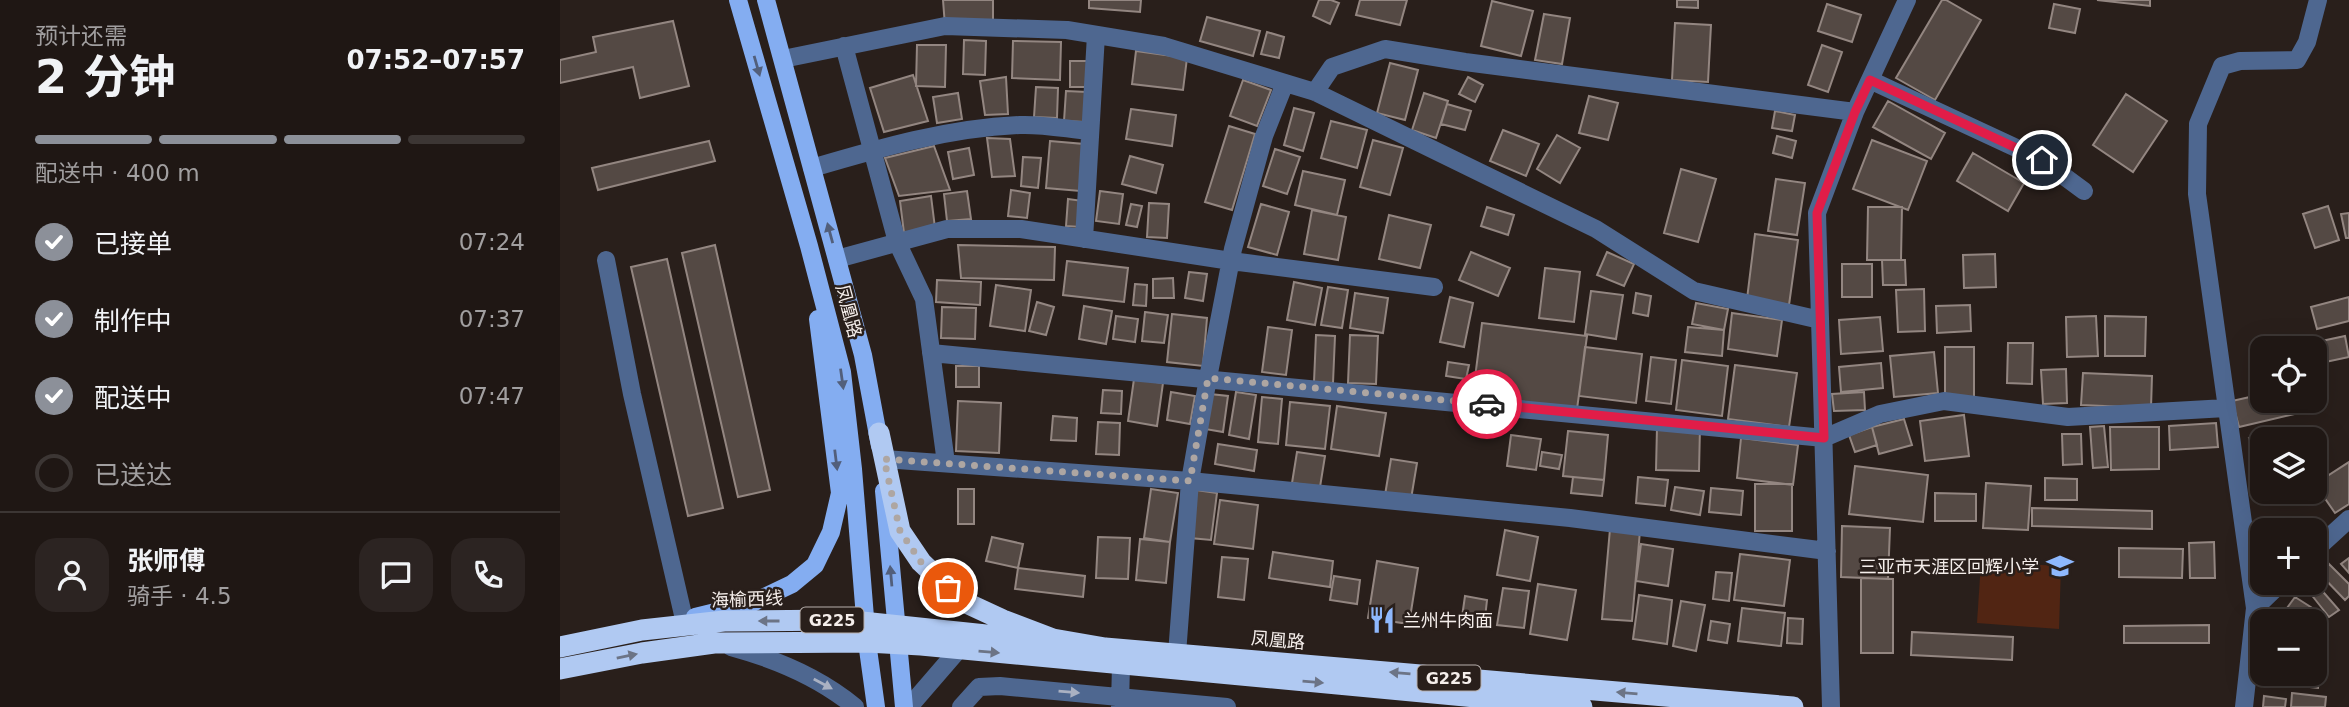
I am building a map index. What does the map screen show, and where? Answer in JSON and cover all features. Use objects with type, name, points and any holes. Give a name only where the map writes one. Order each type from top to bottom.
[{"type":"highway","name":"凤凰路","points":[[878,433],[900,531],[921,562],[962,601],[1003,621],[1053,639],[1105,648],[1793,707]]},
{"type":"highway","name":"海榆西线","points":[[560,647],[642,630],[724,621],[843,620],[866,632]]},
{"type":"highway","name":"海榆西线","points":[[560,669],[642,653],[714,643],[866,632],[1105,648]]},
{"type":"highway","name":"海榆西线","points":[[896,635],[921,645],[959,649]]},
{"type":"highway","name":"G225","points":[[959,649],[1582,707]]},
{"type":"main road","name":"凤凰路","points":[[738,0],[809,246],[842,372],[866,632],[876,707]]},
{"type":"main road","name":"凤凰路","points":[[766,0],[863,355],[878,433],[896,635],[906,707]]},
{"type":"main road","points":[[642,630],[752,603],[792,584],[816,565],[831,532],[840,493],[809,246]]},
{"type":"street","points":[[1831,707],[1817,213],[1855,112],[1907,0]]},
{"type":"street","points":[[2244,707],[2255,608],[2197,194],[2198,124],[2222,66],[2239,61],[2297,60],[2307,42],[2318,0]]},
{"type":"street","points":[[783,59],[945,26],[1067,30],[1164,46],[1315,92],[1597,229],[1695,291],[1820,320]]},
{"type":"street","points":[[1084,239],[1096,34]]},
{"type":"street","points":[[844,46],[897,242],[924,299],[946,463]]},
{"type":"street","points":[[1315,92],[1332,67],[1385,49],[1465,62],[1855,112]]},
{"type":"street","points":[[1870,80],[2042,160],[2084,191]]},
{"type":"street","points":[[1177,654],[1190,481],[1208,378],[1231,261],[1264,136],[1285,83]]},
{"type":"street","points":[[812,168],[911,140],[976,129],[1022,125],[1090,131]]},
{"type":"street","points":[[837,259],[947,229],[1021,229],[1231,261],[1434,287]]},
{"type":"street","points":[[607,260],[632,394],[684,620]]},
{"type":"street","points":[[931,353],[1824,438],[1881,414],[1944,401],[2068,417],[2226,408]]},
{"type":"street","points":[[884,459],[1190,481],[1570,518],[1827,551]]},
{"type":"street","points":[[2327,539],[2349,519]]},
{"type":"street","points":[[2255,608],[2269,595]]},
{"type":"street","points":[[714,643],[767,657],[837,692],[855,707]]},
{"type":"street","points":[[906,707],[959,649]]},
{"type":"street","points":[[1120,702],[1121,664]]},
{"type":"street","points":[[961,707],[979,687],[1000,686],[1120,702],[1227,707]]},
{"type":"shaded area","points":[[1981,562],[2061,566],[2059,629],[1977,623]]},
{"type":"building","points":[[943,0],[993,0],[993,23],[945,26]]},
{"type":"building","points":[[1089,0],[1141,0],[1140,12],[1089,8]]},
{"type":"building","points":[[1319,0],[1339,3],[1330,24],[1313,16]]},
{"type":"building","points":[[1360,0],[1407,0],[1400,25],[1356,15]]},
{"type":"building","points":[[1677,0],[1698,0],[1698,8],[1677,7]]},
{"type":"building","points":[[1942,0],[1981,20],[1935,100],[1896,78]]},
{"type":"building","points":[[2097,0],[2150,0],[2150,6]]},
{"type":"building","points":[[1492,1],[1533,11],[1521,56],[1481,46]]},
{"type":"building","points":[[1827,4],[1861,15],[1852,42],[1818,31]]},
{"type":"building","points":[[2054,4],[2080,9],[2075,33],[2049,28]]},
{"type":"building","points":[[1544,14],[1570,18],[1562,64],[1535,60]]},
{"type":"building","points":[[1207,17],[1260,31],[1253,56],[1200,41]]},
{"type":"building","points":[[673,21],[689,86],[640,98],[633,67],[560,83],[560,60],[596,52],[593,37]]},
{"type":"building","points":[[1675,23],[1711,25],[1708,82],[1672,80]]},
{"type":"building","points":[[1267,32],[1284,37],[1279,58],[1261,54]]},
{"type":"building","points":[[964,40],[986,41],[985,75],[963,74]]},
{"type":"building","points":[[1013,41],[1061,42],[1060,80],[1012,78]]},
{"type":"building","points":[[917,45],[946,45],[945,87],[916,86]]},
{"type":"building","points":[[1822,45],[1842,52],[1828,92],[1808,85]]},
{"type":"building","points":[[1136,51],[1187,58],[1183,90],[1132,84]]},
{"type":"building","points":[[1070,61],[1087,61],[1087,87],[1070,87]]},
{"type":"building","points":[[1390,63],[1418,70],[1405,120],[1377,113]]},
{"type":"building","points":[[913,75],[928,121],[884,132],[870,88]]},
{"type":"building","points":[[1006,77],[1008,114],[985,115],[980,81]]},
{"type":"building","points":[[1468,77],[1483,85],[1475,102],[1459,94]]},
{"type":"building","points":[[1243,80],[1271,90],[1257,126],[1230,116]]},
{"type":"building","points":[[1036,87],[1058,88],[1057,118],[1034,117]]},
{"type":"building","points":[[1066,91],[1087,92],[1085,122],[1064,121]]},
{"type":"building","points":[[958,93],[962,119],[937,123],[933,97]]},
{"type":"building","points":[[1424,93],[1448,101],[1436,138],[1412,130]]},
{"type":"building","points":[[2126,94],[2167,121],[2133,172],[2093,145]]},
{"type":"building","points":[[1589,96],[1618,103],[1608,140],[1579,133]]},
{"type":"building","points":[[1888,101],[1945,133],[1931,159],[1873,127]]},
{"type":"building","points":[[1447,104],[1471,111],[1465,130],[1441,124]]},
{"type":"building","points":[[1294,108],[1314,113],[1303,151],[1284,145]]},
{"type":"building","points":[[1131,109],[1176,115],[1172,146],[1126,139]]},
{"type":"building","points":[[1775,111],[1795,115],[1792,131],[1772,128]]},
{"type":"building","points":[[1331,121],[1367,130],[1357,168],[1321,158]]},
{"type":"building","points":[[1229,126],[1255,134],[1232,210],[1205,202]]},
{"type":"building","points":[[1503,130],[1539,144],[1526,176],[1490,161]]},
{"type":"building","points":[[1557,135],[1580,148],[1560,183],[1537,169]]},
{"type":"building","points":[[1777,136],[1796,141],[1792,158],[1773,153]]},
{"type":"building","points":[[987,138],[1010,139],[1015,176],[992,177]]},
{"type":"building","points":[[1373,140],[1403,148],[1390,195],[1360,187]]},
{"type":"building","points":[[1872,140],[1927,161],[1908,210],[1853,189]]},
{"type":"building","points":[[709,141],[715,161],[598,190],[592,168]]},
{"type":"building","points":[[1050,141],[1084,144],[1080,191],[1046,188]]},
{"type":"building","points":[[934,146],[950,190],[899,196],[885,158]]},
{"type":"building","points":[[969,148],[974,175],[953,179],[948,152]]},
{"type":"building","points":[[1275,149],[1300,157],[1287,194],[1263,186]]},
{"type":"building","points":[[1973,153],[2024,183],[2008,211],[1957,181]]},
{"type":"building","points":[[1130,156],[1163,165],[1156,193],[1122,184]]},
{"type":"building","points":[[1023,157],[1041,158],[1038,188],[1021,186]]},
{"type":"building","points":[[1681,169],[1716,179],[1698,242],[1664,233]]},
{"type":"building","points":[[1303,171],[1345,180],[1337,215],[1295,205]]},
{"type":"building","points":[[1776,179],[1805,183],[1797,235],[1768,231]]},
{"type":"building","points":[[1011,190],[1030,193],[1027,218],[1008,216]]},
{"type":"building","points":[[967,191],[971,219],[947,221],[944,194]]},
{"type":"building","points":[[1100,191],[1123,194],[1119,224],[1096,221]]},
{"type":"building","points":[[931,196],[935,228],[904,233],[900,201]]},
{"type":"building","points":[[1068,199],[1083,201],[1081,227],[1066,226]]},
{"type":"building","points":[[1149,203],[1169,204],[1167,238],[1147,237]]},
{"type":"building","points":[[1131,204],[1142,206],[1137,227],[1126,225]]},
{"type":"building","points":[[1261,204],[1289,212],[1277,255],[1248,247]]},
{"type":"building","points":[[2328,206],[2339,240],[2315,248],[2303,214]]},
{"type":"building","points":[[1487,207],[1514,215],[1508,235],[1481,226]]},
{"type":"building","points":[[1868,207],[1902,207],[1901,260],[1867,260]]},
{"type":"building","points":[[1312,210],[1346,217],[1338,260],[1304,254]]},
{"type":"building","points":[[2349,213],[2349,238],[2346,238],[2341,214]]},
{"type":"building","points":[[1389,215],[1431,225],[1420,268],[1379,259]]},
{"type":"building","points":[[1755,234],[1798,240],[1789,305],[1747,299]]},
{"type":"building","points":[[715,245],[770,490],[738,497],[682,253]]},
{"type":"building","points":[[958,245],[1055,247],[1054,280],[961,278]]},
{"type":"building","points":[[1471,252],[1510,268],[1498,296],[1459,280]]},
{"type":"building","points":[[1607,252],[1634,264],[1624,286],[1597,275]]},
{"type":"building","points":[[1995,254],[1996,287],[1964,288],[1963,255]]},
{"type":"building","points":[[667,259],[723,508],[688,516],[631,267]]},
{"type":"building","points":[[1882,260],[1905,260],[1906,285],[1883,285]]},
{"type":"building","points":[[1067,261],[1128,268],[1124,302],[1063,295]]},
{"type":"building","points":[[1842,264],[1872,264],[1872,297],[1842,297]]},
{"type":"building","points":[[1545,268],[1580,272],[1574,322],[1539,318]]},
{"type":"building","points":[[1189,272],[1207,274],[1203,301],[1185,298]]},
{"type":"building","points":[[1173,278],[1174,298],[1153,298],[1153,279]]},
{"type":"building","points":[[937,280],[981,282],[980,305],[936,302]]},
{"type":"building","points":[[1294,282],[1322,288],[1315,325],[1287,320]]},
{"type":"building","points":[[1135,284],[1147,285],[1146,306],[1133,305]]},
{"type":"building","points":[[996,285],[1031,290],[1025,331],[990,326]]},
{"type":"building","points":[[1328,287],[1348,290],[1342,328],[1321,325]]},
{"type":"building","points":[[1924,289],[1925,331],[1898,332],[1896,290]]},
{"type":"building","points":[[1591,291],[1623,295],[1616,339],[1585,334]]},
{"type":"building","points":[[1355,293],[1388,298],[1383,333],[1350,328]]},
{"type":"building","points":[[1636,293],[1651,296],[1648,316],[1633,313]]},
{"type":"building","points":[[1450,297],[1473,303],[1464,347],[1440,342]]},
{"type":"building","points":[[2349,297],[2349,321],[2317,329],[2311,307]]},
{"type":"building","points":[[1037,302],[1054,307],[1046,335],[1029,331]]},
{"type":"building","points":[[1696,303],[1728,309],[1724,330],[1692,324]]},
{"type":"building","points":[[1970,305],[1971,331],[1937,333],[1936,306]]},
{"type":"building","points":[[1084,306],[1112,311],[1106,344],[1079,339]]},
{"type":"building","points":[[942,307],[976,308],[975,339],[941,338]]},
{"type":"building","points":[[1145,312],[1168,315],[1164,343],[1142,341]]},
{"type":"building","points":[[1732,313],[1782,320],[1777,356],[1728,349]]},
{"type":"building","points":[[1172,314],[1207,318],[1203,366],[1167,362]]},
{"type":"building","points":[[1116,316],[1138,319],[1135,342],[1113,339]]},
{"type":"building","points":[[2096,316],[2098,356],[2067,357],[2066,317]]},
{"type":"building","points":[[2105,316],[2146,317],[2145,356],[2105,356]]},
{"type":"building","points":[[1880,317],[1883,351],[1841,354],[1839,320]]},
{"type":"building","points":[[1482,323],[1587,336],[1577,409],[1472,401]]},
{"type":"building","points":[[1268,327],[1292,330],[1286,375],[1262,372]]},
{"type":"building","points":[[1688,327],[1724,330],[1722,356],[1685,352]]},
{"type":"building","points":[[1316,335],[1335,336],[1333,383],[1314,382]]},
{"type":"building","points":[[1350,335],[1378,336],[1376,384],[1348,383]]},
{"type":"building","points":[[2345,336],[2349,357],[2327,362],[2327,340]]},
{"type":"building","points":[[2008,343],[2033,343],[2032,384],[2007,383]]},
{"type":"building","points":[[1585,347],[1642,354],[1636,403],[1579,396]]},
{"type":"building","points":[[1945,347],[1974,347],[1974,398],[1945,398]]},
{"type":"building","points":[[1934,352],[1938,393],[1894,397],[1890,356]]},
{"type":"building","points":[[1651,357],[1676,360],[1671,404],[1646,401]]},
{"type":"building","points":[[1682,360],[1728,366],[1722,416],[1676,410]]},
{"type":"building","points":[[1448,362],[1469,365],[1466,379],[1446,376]]},
{"type":"building","points":[[1881,363],[1883,388],[1841,392],[1839,367]]},
{"type":"building","points":[[1735,365],[1797,373],[1789,427],[1728,419]]},
{"type":"building","points":[[956,366],[979,366],[979,387],[956,387]]},
{"type":"building","points":[[2066,369],[2067,403],[2043,404],[2041,370]]},
{"type":"building","points":[[2083,373],[2152,376],[2151,408],[2081,405]]},
{"type":"building","points":[[1134,379],[1163,383],[1157,426],[1128,421]]},
{"type":"building","points":[[1103,390],[1122,391],[1121,414],[1101,413]]},
{"type":"building","points":[[1171,392],[1195,396],[1190,424],[1167,420]]},
{"type":"building","points":[[1236,392],[1256,395],[1249,439],[1229,435]]},
{"type":"building","points":[[1864,392],[1865,410],[1834,411],[1832,394]]},
{"type":"building","points":[[1210,394],[1228,396],[1223,432],[1205,429]]},
{"type":"building","points":[[1262,397],[1282,399],[1278,444],[1258,442]]},
{"type":"building","points":[[2250,397],[2250,413],[2299,413],[2239,427],[2232,401]]},
{"type":"building","points":[[958,401],[1001,403],[999,453],[956,451]]},
{"type":"building","points":[[1290,402],[1330,406],[1325,449],[1286,445]]},
{"type":"building","points":[[1337,406],[1386,413],[1379,456],[1331,449]]},
{"type":"building","points":[[1964,415],[1969,456],[1925,461],[1920,421]]},
{"type":"building","points":[[1053,416],[1077,418],[1076,441],[1051,440]]},
{"type":"building","points":[[1904,419],[1912,445],[1879,454],[1872,427]]},
{"type":"building","points":[[1098,422],[1120,423],[1119,455],[1096,454]]},
{"type":"building","points":[[2216,423],[2218,447],[2170,450],[2169,426]]},
{"type":"building","points":[[2104,426],[2108,467],[2093,468],[2090,427]]},
{"type":"building","points":[[1657,427],[1700,427],[1699,471],[1656,470]]},
{"type":"building","points":[[1872,427],[1877,445],[1855,452],[1849,435]]},
{"type":"building","points":[[2110,427],[2159,427],[2159,469],[2111,470]]},
{"type":"building","points":[[1568,431],[1608,435],[1604,480],[1563,476]]},
{"type":"building","points":[[2062,434],[2081,434],[2082,464],[2063,465]]},
{"type":"building","points":[[1511,435],[1541,439],[1536,470],[1507,466]]},
{"type":"building","points":[[1741,438],[1798,445],[1793,485],[1737,478]]},
{"type":"building","points":[[1218,444],[1257,450],[1254,471],[1215,464]]},
{"type":"building","points":[[1297,452],[1325,456],[1320,487],[1292,483]]},
{"type":"building","points":[[1542,452],[1562,455],[1559,469],[1540,466]]},
{"type":"building","points":[[1391,459],[1417,463],[1411,499],[1385,495]]},
{"type":"building","points":[[2349,462],[2349,504],[2335,513],[2327,501],[2327,476]]},
{"type":"building","points":[[1855,466],[1928,475],[1923,522],[1849,514]]},
{"type":"building","points":[[1573,477],[1604,480],[1602,496],[1571,493]]},
{"type":"building","points":[[1638,477],[1668,480],[1665,506],[1636,503]]},
{"type":"building","points":[[2045,478],[2077,479],[2077,500],[2045,500]]},
{"type":"building","points":[[1986,483],[2031,486],[2028,530],[1983,528]]},
{"type":"building","points":[[1755,484],[1792,484],[1792,531],[1755,531]]},
{"type":"building","points":[[1675,487],[1704,491],[1700,515],[1671,510]]},
{"type":"building","points":[[1711,488],[1743,491],[1741,515],[1709,512]]},
{"type":"building","points":[[958,489],[974,489],[974,524],[958,524]]},
{"type":"building","points":[[1151,489],[1178,493],[1170,542],[1144,538]]},
{"type":"building","points":[[1196,490],[1217,493],[1211,540],[1190,538]]},
{"type":"building","points":[[1935,493],[1976,494],[1976,521],[1935,521]]},
{"type":"building","points":[[1220,500],[1258,505],[1253,549],[1214,544]]},
{"type":"building","points":[[2032,508],[2152,511],[2152,529],[2032,526]]},
{"type":"building","points":[[1842,526],[1890,528],[1888,579],[1841,577]]},
{"type":"building","points":[[2250,528],[2250,545],[2244,530]]},
{"type":"building","points":[[1610,529],[1640,531],[1632,621],[1602,619]]},
{"type":"building","points":[[1505,530],[1538,537],[1530,581],[1497,575]]},
{"type":"building","points":[[992,537],[1023,544],[1018,568],[986,561]]},
{"type":"building","points":[[1098,537],[1130,538],[1128,579],[1096,578]]},
{"type":"building","points":[[1140,539],[1170,542],[1166,583],[1136,580]]},
{"type":"building","points":[[2214,542],[2215,578],[2190,578],[2189,543]]},
{"type":"building","points":[[1641,544],[1673,549],[1668,586],[1636,581]]},
{"type":"building","points":[[2119,548],[2183,549],[2182,578],[2119,577]]},
{"type":"building","points":[[1273,552],[1333,561],[1330,587],[1269,578]]},
{"type":"building","points":[[1740,554],[1790,560],[1784,606],[1734,600]]},
{"type":"building","points":[[1222,557],[1248,559],[1244,600],[1218,597]]},
{"type":"building","points":[[2349,558],[2349,573],[2341,564]]},
{"type":"building","points":[[1377,561],[1418,568],[1409,624],[1368,618]]},
{"type":"building","points":[[2329,564],[2349,584],[2349,596],[2345,600],[2327,581]]},
{"type":"building","points":[[1018,568],[1085,576],[1083,597],[1015,589]]},
{"type":"building","points":[[1716,572],[1732,573],[1729,601],[1713,599]]},
{"type":"building","points":[[1334,576],[1360,580],[1357,604],[1330,600]]},
{"type":"building","points":[[1861,578],[1893,579],[1893,653],[1861,653]]},
{"type":"building","points":[[1538,584],[1576,590],[1567,640],[1530,634]]},
{"type":"building","points":[[1503,588],[1529,591],[1524,628],[1497,625]]},
{"type":"building","points":[[1639,595],[1672,600],[1667,644],[1633,639]]},
{"type":"building","points":[[2312,595],[2326,595],[2339,610],[2329,617],[2327,609],[2323,609]]},
{"type":"building","points":[[1465,596],[1487,600],[1484,627],[1461,624]]},
{"type":"building","points":[[2295,597],[2314,609],[2288,609]]},
{"type":"building","points":[[1681,601],[1705,605],[1696,651],[1673,646]]},
{"type":"building","points":[[1742,608],[1785,613],[1781,646],[1738,641]]},
{"type":"building","points":[[1788,618],[1803,619],[1802,644],[1787,643]]},
{"type":"building","points":[[1711,621],[1730,624],[1727,643],[1708,640]]},
{"type":"building","points":[[2209,625],[2209,643],[2124,643],[2124,626]]},
{"type":"building","points":[[1912,632],[2013,637],[2012,660],[1911,655]]},
{"type":"building","points":[[2292,693],[2326,697],[2325,707],[2291,707]]},
{"type":"building","points":[[2264,696],[2286,699],[2285,707],[2263,707]]},
{"type":"way so far","points":[[948,588],[921,562],[900,531],[884,459],[1190,481],[1208,378],[1487,404]]},
{"type":"place","name":"三亚市天涯区回辉小学","points":[[2060,566]]},
{"type":"place","name":"兰州牛肉面","points":[[1382,620]]},
{"type":"route","points":[[1487,404],[1824,438],[1817,213],[1870,80],[2042,160]]}]
